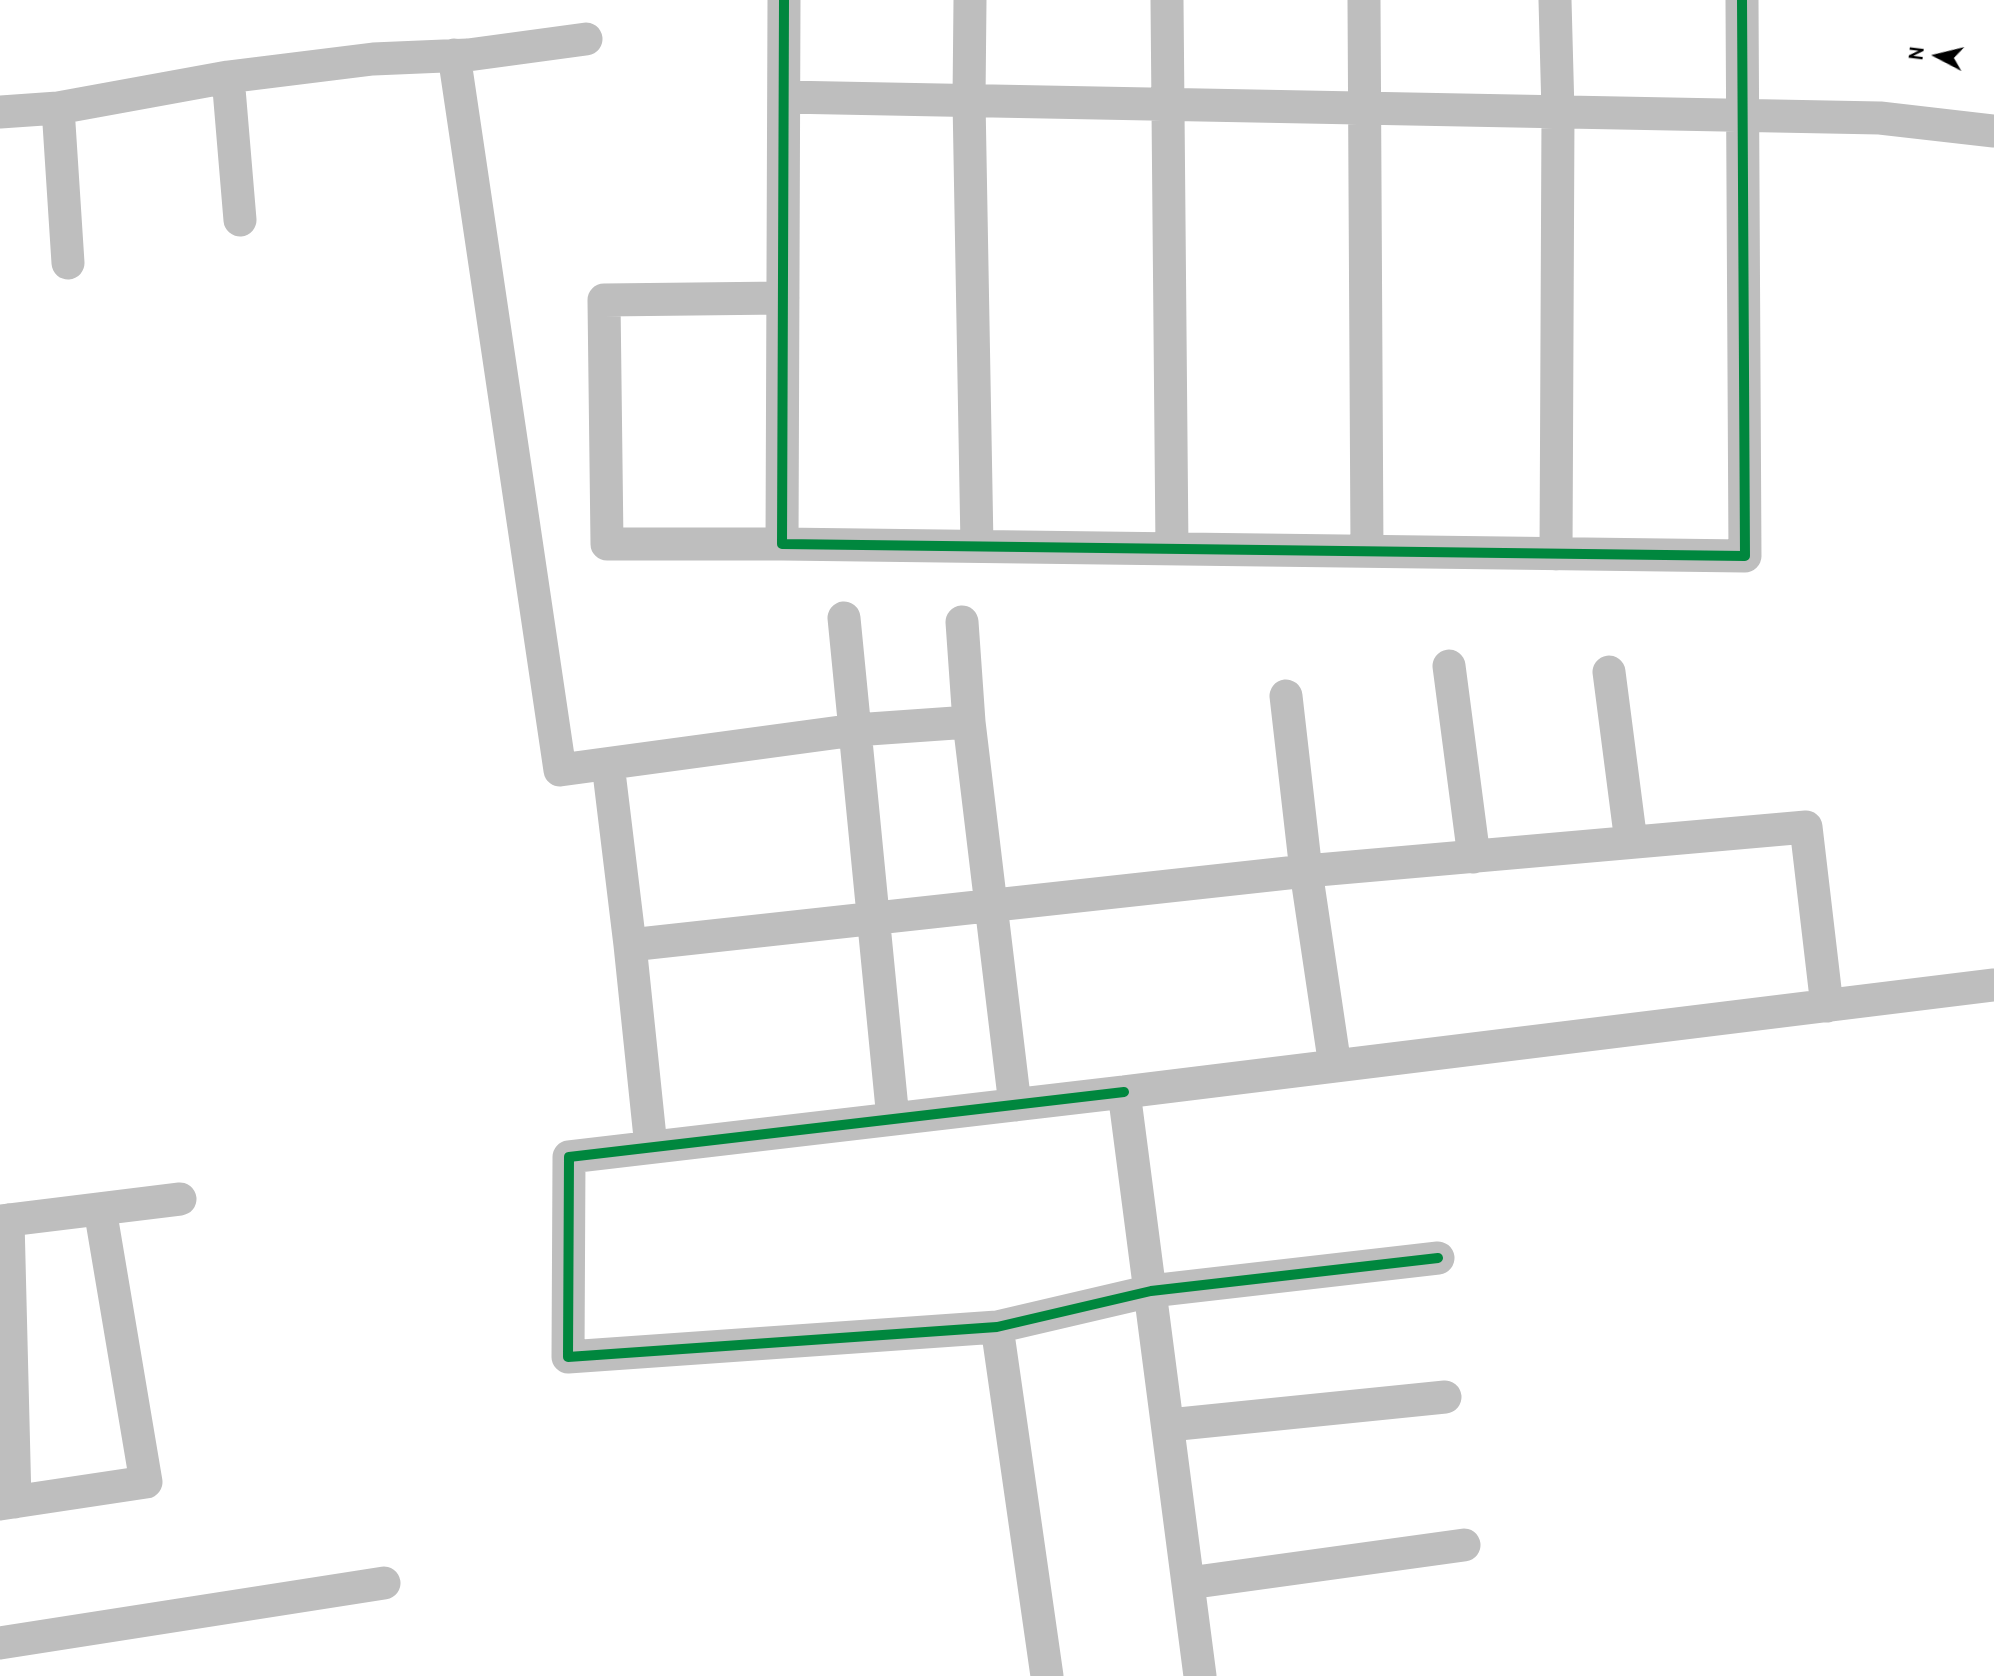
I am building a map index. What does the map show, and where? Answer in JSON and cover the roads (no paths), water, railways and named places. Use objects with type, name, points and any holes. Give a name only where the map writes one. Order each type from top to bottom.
[{"type":"street","points":[[782,544],[784,0]]},
{"type":"street","points":[[970,0],[977,546]]},
{"type":"street","points":[[1167,0],[1172,549]]},
{"type":"street","points":[[1364,0],[1367,551]]},
{"type":"street","points":[[1555,0],[1558,112],[1556,554]]},
{"type":"street","points":[[783,298],[604,300],[607,544],[1745,556],[1742,0]]},
{"type":"street","points":[[0,112],[58,108],[228,78],[373,59],[468,55],[586,39]]},
{"type":"street","points":[[454,55],[559,770],[855,730],[969,722]]},
{"type":"street","points":[[228,78],[240,220]]},
{"type":"street","points":[[784,97],[1880,118],[1994,131]]},
{"type":"street","points":[[58,108],[68,263]]},
{"type":"street","points":[[844,618],[893,1119]]},
{"type":"street","points":[[962,622],[969,722],[1015,1105]]},
{"type":"street","points":[[1449,666],[1474,856]]},
{"type":"street","points":[[1609,672],[1631,842]]},
{"type":"street","points":[[1286,696],[1306,871],[1335,1066]]},
{"type":"street","points":[[608,764],[652,1147]]},
{"type":"street","points":[[630,945],[1306,871],[1807,827],[1826,1006]]},
{"type":"street","points":[[1438,1258],[1151,1291],[997,1327],[568,1357],[569,1157],[1994,985]]},
{"type":"street","points":[[1124,1092],[1200,1676]]},
{"type":"street","points":[[100,1209],[146,1482],[8,1503],[4,1221],[100,1209],[180,1199]]},
{"type":"street","points":[[997,1327],[1047,1676]]},
{"type":"street","points":[[1168,1425],[1445,1397]]},
{"type":"street","points":[[1189,1583],[1464,1545]]},
{"type":"street","points":[[0,1643],[384,1583]]}]
